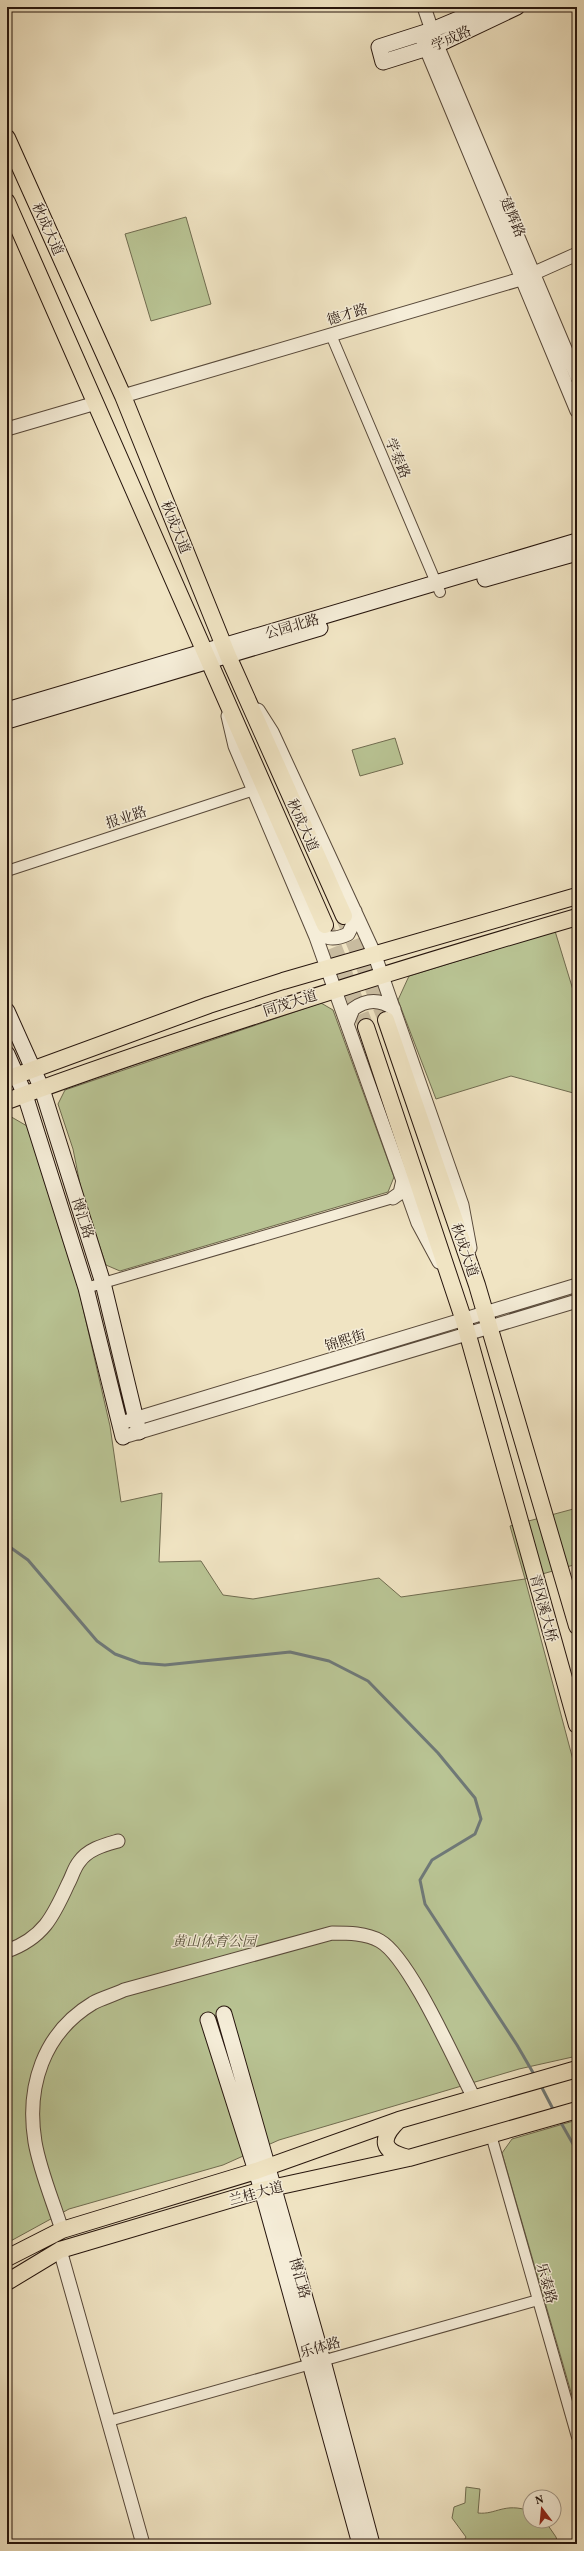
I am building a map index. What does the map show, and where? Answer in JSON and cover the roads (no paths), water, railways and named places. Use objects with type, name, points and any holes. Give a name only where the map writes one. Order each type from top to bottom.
[{"type":"main road","name":"学成路","points":[[487,7],[426,32],[378,47],[383,62],[431,47],[517,7]]},
{"type":"main road","name":"秋成大道","points":[[7,138],[123,396],[235,673],[349,914]]},
{"type":"main road","name":"秋成大道","points":[[8,205],[223,693],[319,926]]},
{"type":"main road","name":"公园北路","points":[[7,721],[226,651],[438,588],[577,541]]},
{"type":"main road","name":"公园北路","points":[[438,588],[577,553]]},
{"type":"main road","name":"公园北路","points":[[7,710],[207,657]]},
{"type":"main road","name":"同茂大道","points":[[12,1078],[210,1005],[374,953],[577,896]]},
{"type":"main road","name":"同茂大道","points":[[7,1101],[205,1030],[382,974],[577,917]]},
{"type":"main road","name":"博汇路","points":[[7,1011],[42,1089],[103,1283],[138,1425]]},
{"type":"main road","name":"秋成大道","points":[[390,1014],[476,1286],[536,1483]]},
{"type":"main road","name":"秋成大道","points":[[366,1027],[455,1292],[512,1491]]},
{"type":"main road","name":"博汇路","points":[[7,1054],[12,1078],[25,1095],[86,1288],[122,1430]]},
{"type":"main road","name":"青冈溪大桥","points":[[536,1483],[577,1626]]},
{"type":"main road","name":"青冈溪大桥","points":[[512,1491],[577,1725]]},
{"type":"main road","name":"博汇路","points":[[224,2014],[268,2189],[317,2362],[372,2544]]},
{"type":"main road","name":"博汇路","points":[[208,2020],[263,2168]]},
{"type":"main road","name":"兰桂大道","points":[[7,2258],[62,2230],[263,2168],[399,2120],[577,2069]]},
{"type":"main road","name":"兰桂大道","points":[[7,2282],[60,2250],[268,2189],[409,2158],[577,2110]]},
{"type":"main road","points":[[399,2120],[387,2131],[385,2140],[388,2150],[395,2155],[409,2158]]},
{"type":"main road","name":"博汇路","points":[[317,2362],[360,2544]]},
{"type":"street","name":"建辉路","points":[[424,7],[426,32],[431,47],[527,276],[577,411]]},
{"type":"street","name":"德才路","points":[[123,396],[527,276],[577,254]]},
{"type":"street","name":"建辉路","points":[[527,276],[577,377]]},
{"type":"street","name":"学泰路","points":[[331,335],[438,588]]},
{"type":"street","points":[[7,428],[96,403]]},
{"type":"street","points":[[223,693],[235,746],[254,790],[324,937],[336,939],[348,934],[353,924],[349,914]]},
{"type":"street","name":"报业路","points":[[7,871],[254,790]]},
{"type":"street","points":[[349,914],[374,953],[382,974],[390,1014]]},
{"type":"street","points":[[319,926],[327,968],[418,1223],[455,1292]]},
{"type":"street","points":[[347,1024],[353,1009],[368,1001],[387,1004],[390,1014]]},
{"type":"street","points":[[86,1288],[393,1198],[400,1194],[403,1180]]},
{"type":"street","name":"锦熙街","points":[[487,1322],[577,1285]]},
{"type":"street","name":"锦熙街","points":[[122,1430],[487,1322],[577,1301]]},
{"type":"street","points":[[7,1951],[22,1946],[39,1933],[53,1917],[79,1861],[96,1848],[118,1841]]},
{"type":"street","points":[[62,2230],[35,2143],[31,2108],[36,2075],[50,2043],[69,2020],[94,2003],[124,1990],[332,1933],[355,1933],[380,1941],[399,1958],[415,1985],[474,2098]]},
{"type":"street","name":"乐泰路","points":[[491,2135],[577,2437]]},
{"type":"street","points":[[60,2250],[143,2544]]},
{"type":"street","name":"乐体路","points":[[109,2420],[538,2300]]},
{"type":"waterway","points":[[7,1545],[28,1560],[97,1641],[115,1654],[140,1663],[165,1665],[290,1652],[329,1661],[368,1681],[438,1753],[475,1798],[481,1819],[475,1834],[432,1860],[420,1880],[425,1904],[517,2045],[535,2076]]},
{"type":"waterway","points":[[540,2084],[554,2111]]},
{"type":"waterway","points":[[560,2121],[577,2151]]},
{"type":"tunnel","points":[[344,918],[386,1020]]},
{"type":"tunnel","points":[[325,925],[366,1027]]},
{"type":"park label","name":"黄山体育公园","points":[[214,1941]]}]
